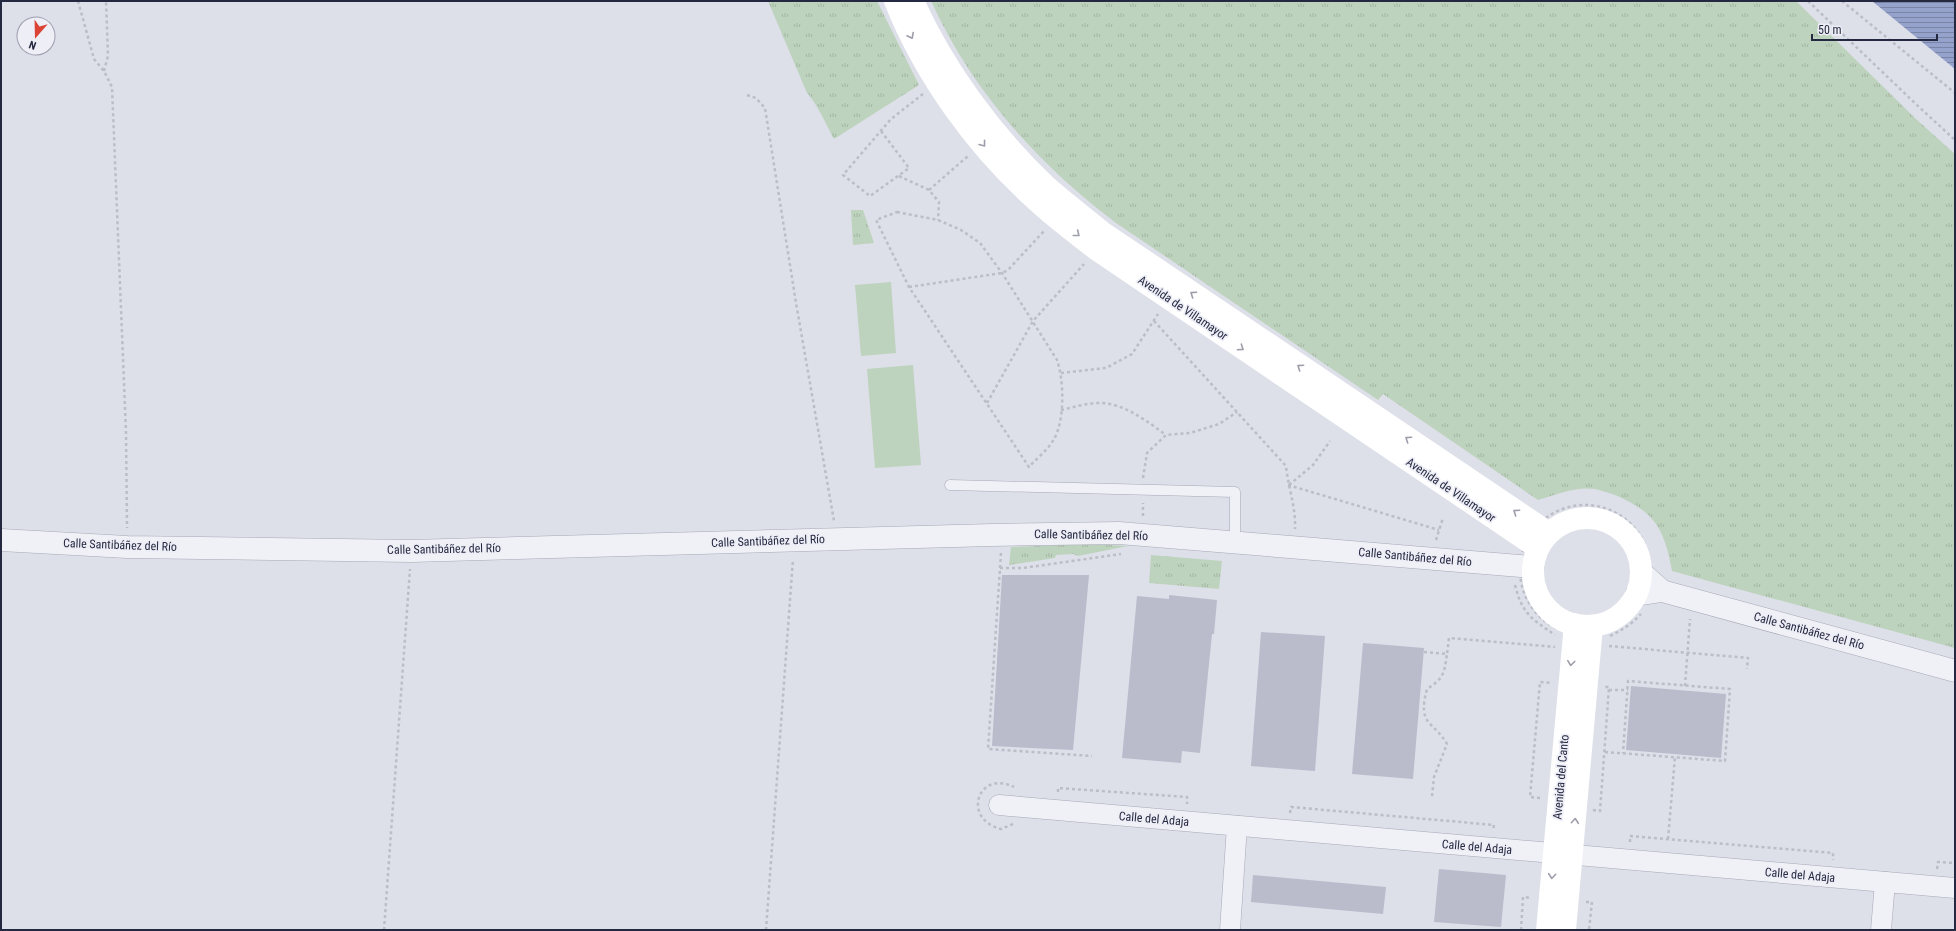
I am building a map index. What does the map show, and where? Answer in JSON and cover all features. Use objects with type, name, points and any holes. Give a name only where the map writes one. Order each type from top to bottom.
[{"type":"main road","name":"Avenida de Villamayor","points":[[895,1],[920,54],[955,109],[992,156],[1037,202],[1103,254],[1531,551]]},
{"type":"main road","name":"Avenida de Villamayor","points":[[913,1],[932,41],[968,95],[1002,139],[1046,186],[1102,232],[1531,551]]},
{"type":"main road","points":[[1577,518],[1594,518],[1610,522],[1623,531],[1633,543],[1640,557],[1647,591],[1626,610],[1610,621],[1581,636],[1543,602],[1534,582],[1531,551],[1562,524],[1577,518]]},
{"type":"main road","name":"Avenida del Canto","points":[[1565,930],[1563,855],[1581,636]]},
{"type":"main road","name":"Avenida del Canto","points":[[1547,930],[1563,855]]},
{"type":"street","name":"Calle Santibáñez del Río","points":[[1,540],[127,547],[411,551],[795,540],[1119,533],[1235,543],[1531,551]]},
{"type":"street","name":"Calle Santibáñez del Río","points":[[1647,591],[1955,671]]},
{"type":"street","name":"Calle del Adaja","points":[[999,805],[1955,888]]},
{"type":"street","points":[[1230,930],[1236,826]]},
{"type":"street","points":[[1881,930],[1885,882]]},
{"type":"lane","points":[[950,485],[1235,492],[1235,543]]},
{"type":"path","points":[[78,1],[94,59],[104,72],[112,87],[126,432],[127,547]]},
{"type":"path","points":[[104,72],[108,56],[106,1]]},
{"type":"path","points":[[1808,1],[1896,86],[1955,140]]},
{"type":"path","points":[[1842,1],[1955,93]]},
{"type":"path","points":[[881,131],[909,168],[870,196],[843,175],[891,119],[926,92]]},
{"type":"path","points":[[747,95],[756,98],[765,108],[796,303],[838,539]]},
{"type":"path","points":[[929,190],[972,152]]},
{"type":"path","points":[[898,176],[929,190],[939,202],[938,220]]},
{"type":"path","points":[[897,212],[938,220],[961,230],[980,243],[1002,273],[1057,360],[1061,373],[1060,423],[1054,439],[1029,467],[909,286],[876,220],[897,212]]},
{"type":"path","points":[[909,286],[1002,273],[1008,270],[1046,229]]},
{"type":"path","points":[[987,404],[1033,321],[1087,260]]},
{"type":"path","points":[[1061,373],[1106,368],[1132,354],[1161,311]]},
{"type":"path","points":[[1154,321],[1286,466],[1288,485],[1296,511],[1294,535]]},
{"type":"path","points":[[1061,410],[1102,403],[1138,416],[1166,435]]},
{"type":"path","points":[[1144,522],[1143,490],[1147,453],[1166,435],[1190,433],[1219,424],[1237,412]]},
{"type":"path","points":[[1288,485],[1312,465],[1330,441]]},
{"type":"path","points":[[1288,485],[1439,530]]},
{"type":"path","points":[[1531,551],[1522,590],[1534,611],[1552,627],[1581,636],[1622,630],[1635,621],[1647,591],[1651,565],[1648,551],[1642,538],[1634,527],[1623,517],[1611,510],[1590,505],[1569,506],[1556,512],[1531,551],[1517,594],[1531,619],[1555,635],[1581,636],[1687,652],[1748,658],[1747,669]]},
{"type":"path","points":[[1435,547],[1443,518]]},
{"type":"path","points":[[766,930],[795,540]]},
{"type":"path","points":[[1002,545],[988,749],[1092,756]]},
{"type":"path","points":[[384,930],[411,551]]},
{"type":"path","points":[[1000,568],[1023,568],[1125,553]]},
{"type":"path","points":[[1432,796],[1434,777],[1447,744],[1443,738],[1430,726],[1424,715],[1424,699],[1427,689],[1440,681],[1444,674],[1449,638],[1556,648],[1581,636],[1616,628],[1628,620],[1639,608],[1647,591]]},
{"type":"path","points":[[1684,686],[1690,617]]},
{"type":"path","points":[[1555,655],[1556,648]]},
{"type":"path","points":[[1424,652],[1447,654]]},
{"type":"path","points":[[1543,798],[1530,797],[1540,682],[1552,683],[1553,677]]},
{"type":"path","points":[[1605,752],[1725,761],[1730,689],[1628,681],[1623,753]]},
{"type":"path","points":[[1598,686],[1609,688],[1609,690],[1628,690]]},
{"type":"path","points":[[1587,809],[1600,811],[1609,690]]},
{"type":"path","points":[[1668,839],[1675,757]]},
{"type":"path","points":[[1016,822],[1011,827],[1001,829],[989,825],[980,815],[977,806],[983,790],[991,784],[1006,783],[1018,790]]},
{"type":"path","points":[[1058,794],[1058,788],[1187,797],[1186,811]]},
{"type":"path","points":[[1290,820],[1291,807],[1494,825],[1493,837]]},
{"type":"path","points":[[1629,849],[1630,836],[1668,839],[1833,853],[1832,866]]},
{"type":"path","points":[[1937,876],[1938,862],[1955,863]]},
{"type":"path","points":[[1521,930],[1524,897],[1536,898]]},
{"type":"path","points":[[1579,901],[1592,902],[1589,930]]},
{"type":"green space","points":[[768,1],[877,1],[919,85],[834,139],[818,108],[807,93]]},
{"type":"green space","points":[[931,1],[1796,1],[1916,119],[1955,154],[1955,648],[1672,571],[1668,551],[1660,530],[1647,514],[1633,504],[1610,493],[1588,488],[1566,492],[1538,500],[1383,394],[1378,400],[1116,223],[1060,176],[1034,151],[987,95],[966,65]]},
{"type":"green space","points":[[851,210],[863,210],[874,243],[853,245]]},
{"type":"green space","points":[[891,282],[896,353],[861,356],[855,285]]},
{"type":"green space","points":[[913,365],[921,465],[875,468],[867,369]]},
{"type":"green space","points":[[1092,544],[1128,546],[1078,556],[1073,554],[1056,555],[1055,558],[1009,565],[1011,547]]},
{"type":"green space","points":[[1151,555],[1222,561],[1219,589],[1149,583]]},
{"type":"water","points":[[1872,1],[1955,1],[1955,69]]},
{"type":"building","points":[[1002,575],[1089,575],[1073,750],[992,746]]},
{"type":"building","points":[[1169,595],[1217,600],[1214,634],[1212,634],[1200,753],[1182,751],[1181,763],[1122,758],[1137,596],[1169,599]]},
{"type":"building","points":[[1261,632],[1325,636],[1315,771],[1251,766]]},
{"type":"building","points":[[1363,643],[1424,648],[1413,779],[1352,774]]},
{"type":"building","points":[[1631,686],[1726,694],[1721,758],[1626,750]]},
{"type":"building","points":[[1439,869],[1506,875],[1501,927],[1434,922]]},
{"type":"building","points":[[1253,875],[1386,887],[1383,914],[1251,902]]}]
